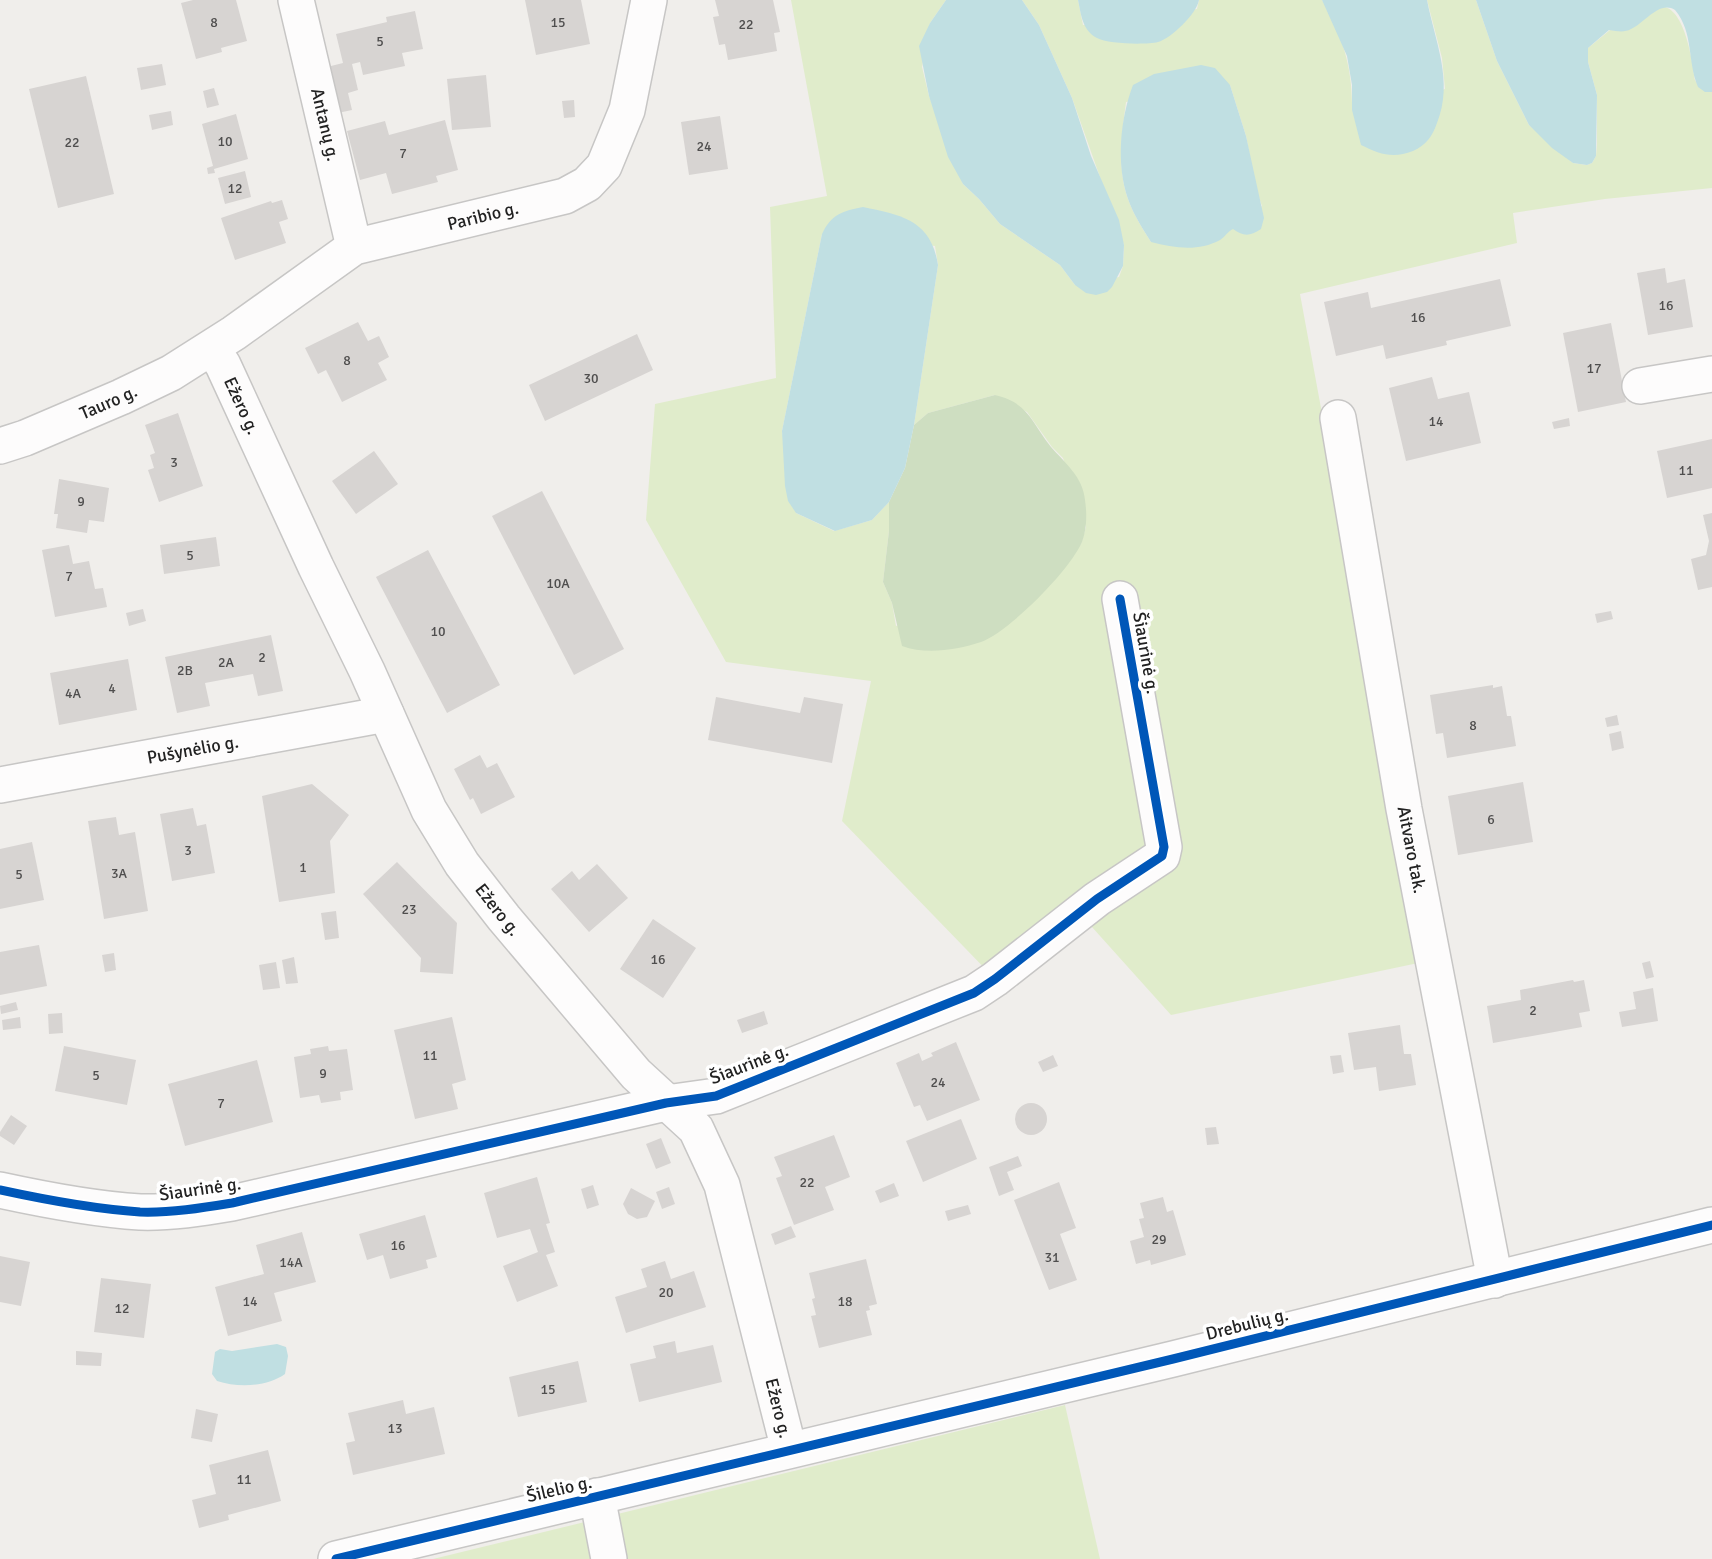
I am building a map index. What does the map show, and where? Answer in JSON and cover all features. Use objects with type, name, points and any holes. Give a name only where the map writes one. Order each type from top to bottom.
[{"type":"street","name":"Antanų g.","points":[[296,0],[354,247]]},
{"type":"street","name":"Paribio g.","points":[[212,348],[354,247],[565,196],[587,184],[604,166],[627,110],[649,0]]},
{"type":"street","name":"Tauro g.","points":[[0,446],[121,397],[171,373],[212,348]]},
{"type":"street","name":"Ežero g.","points":[[212,348],[223,365],[429,810],[462,864],[504,918],[636,1074],[696,1129],[722,1185],[789,1450]]},
{"type":"street","points":[[1640,386],[1712,374]]},
{"type":"street","name":"Aitvaro tak.","points":[[1338,418],[1406,823],[1495,1280]]},
{"type":"street","name":"Šiaurinė g.","points":[[0,1190],[52,1201],[139,1212],[232,1203],[666,1103],[716,1096],[884,1027],[958,1001],[995,979],[1097,900],[1162,856],[1164,846],[1120,599]]},
{"type":"street","name":"Pušynėlio g.","points":[[0,785],[386,714]]},
{"type":"street","name":"Drebulių g.","points":[[789,1450],[1712,1225]]},
{"type":"street","name":"Šilelio g.","points":[[336,1559],[789,1450]]},
{"type":"street","points":[[597,1496],[608,1559]]},
{"type":"green space","points":[[791,0],[946,0],[930,23],[922,67],[929,96],[963,184],[1000,224],[1060,265],[1075,285],[1119,277],[1123,266],[1124,245],[1072,98],[1039,25],[1022,0],[1078,0],[1083,25],[1197,9],[1199,0],[1322,0],[1336,26],[1345,53],[1351,81],[1352,110],[1445,89],[1442,58],[1427,0],[1476,0],[1497,61],[1529,125],[1573,163],[1587,165],[1592,163],[1596,156],[1597,144],[1597,95],[1588,62],[1588,48],[1610,30],[1631,28],[1657,7],[1667,8],[1674,13],[1686,36],[1695,80],[1702,89],[1712,92],[1712,188],[1605,199],[1513,213],[1517,243],[1300,294],[1423,962],[1171,1015],[1074,907],[995,979],[842,821],[871,681],[726,662],[646,520],[655,404],[776,378],[770,207],[827,196]],"holes":[[[1230,85],[1246,136],[1256,190],[1262,206],[1226,233],[1151,242],[1128,199],[1122,175],[1121,151],[1126,102]],[[822,234],[935,246],[938,265],[914,425],[928,413],[995,395],[1027,412],[1063,458],[1086,527],[1081,544],[1059,573],[896,626],[892,603],[883,582],[889,531],[889,502],[872,520],[834,531],[796,513],[782,431]]]},
{"type":"green space","points":[[995,395],[1022,408],[1077,477],[1084,492],[1086,510],[1082,542],[1065,568],[1038,598],[993,636],[972,645],[952,649],[921,650],[902,646],[892,603],[883,582],[889,531],[889,502],[905,468],[914,425],[928,413]]},
{"type":"green space","points":[[1065,1405],[1100,1559],[433,1559]]},
{"type":"water","points":[[946,0],[1022,0],[1039,25],[1072,98],[1091,156],[1119,220],[1124,245],[1123,266],[1107,292],[1096,295],[1086,293],[1075,285],[1060,265],[1000,224],[963,184],[948,157],[929,96],[919,46],[930,23]]},
{"type":"water","points":[[1078,0],[1199,0],[1189,18],[1170,36],[1158,42],[1136,44],[1109,42],[1092,35],[1083,21]]},
{"type":"water","points":[[1322,0],[1427,0],[1441,62],[1444,92],[1435,128],[1422,146],[1413,151],[1393,155],[1361,145],[1352,110],[1352,85],[1347,56]]},
{"type":"water","points":[[1476,0],[1712,0],[1712,92],[1705,92],[1698,87],[1688,38],[1675,10],[1657,10],[1628,30],[1609,30],[1588,48],[1588,62],[1597,95],[1596,156],[1592,163],[1587,165],[1573,163],[1552,148],[1529,125],[1497,61]]},
{"type":"water","points":[[1201,65],[1215,68],[1230,85],[1246,136],[1264,218],[1261,229],[1247,235],[1233,229],[1212,244],[1195,247],[1151,242],[1130,205],[1124,185],[1121,142],[1125,112],[1133,85],[1154,74]]},
{"type":"water","points":[[863,207],[902,217],[922,229],[929,238],[938,265],[905,468],[889,502],[872,520],[835,531],[796,513],[788,501],[782,431],[822,234],[829,222],[838,215]]},
{"type":"water","points":[[277,1344],[286,1347],[288,1356],[285,1374],[270,1382],[234,1385],[217,1381],[212,1374],[215,1352],[220,1349],[232,1351]]},
{"type":"building","points":[[193,0],[236,0],[247,41],[196,59],[181,3]]},
{"type":"building","points":[[525,0],[581,0],[590,44],[536,55]]},
{"type":"building","points":[[715,0],[773,0],[780,32],[774,33],[777,51],[728,60],[725,44],[719,45],[713,17],[719,16]]},
{"type":"building","points":[[415,11],[423,49],[402,53],[405,66],[363,75],[360,62],[352,64],[358,90],[348,93],[352,110],[333,114],[323,68],[343,63],[336,34],[387,22],[386,17]]},
{"type":"building","points":[[162,64],[166,85],[141,90],[137,68]]},
{"type":"building","points":[[486,75],[491,127],[452,130],[447,79]]},
{"type":"building","points":[[86,76],[114,194],[58,208],[29,89]]},
{"type":"building","points":[[214,88],[219,105],[207,108],[203,91]]},
{"type":"building","points":[[574,100],[575,117],[564,118],[562,101]]},
{"type":"building","points":[[171,111],[173,125],[152,130],[149,115]]},
{"type":"building","points":[[236,114],[248,159],[214,169],[215,173],[208,174],[207,168],[213,166],[202,124]]},
{"type":"building","points":[[720,116],[728,169],[689,175],[681,122]]},
{"type":"building","points":[[445,120],[458,170],[436,176],[438,182],[392,194],[386,173],[360,180],[347,131],[385,121],[389,135]]},
{"type":"building","points":[[245,171],[251,197],[225,204],[218,178]]},
{"type":"building","points":[[282,200],[288,219],[279,222],[286,243],[235,260],[221,218],[271,201]]},
{"type":"building","points":[[1665,268],[1667,283],[1685,279],[1693,327],[1648,335],[1637,273]]},
{"type":"building","points":[[1500,279],[1511,326],[1386,359],[1383,345],[1336,356],[1324,302],[1368,292],[1371,308]]},
{"type":"building","points":[[358,322],[368,341],[379,336],[389,357],[378,363],[387,380],[342,402],[326,370],[318,374],[305,348]]},
{"type":"building","points":[[1611,323],[1626,402],[1578,412],[1563,333]]},
{"type":"building","points":[[637,334],[653,370],[545,421],[529,385]]},
{"type":"building","points":[[1432,377],[1438,399],[1469,392],[1481,443],[1406,461],[1389,388]]},
{"type":"building","points":[[178,413],[203,486],[159,502],[148,470],[154,468],[150,455],[155,453],[145,425]]},
{"type":"building","points":[[1569,418],[1570,426],[1554,429],[1552,422]]},
{"type":"building","points":[[1712,439],[1712,488],[1667,498],[1657,451]]},
{"type":"building","points":[[374,451],[398,484],[356,514],[332,481]]},
{"type":"building","points":[[59,479],[109,488],[104,522],[89,520],[87,533],[56,528],[58,514],[54,514]]},
{"type":"building","points":[[542,491],[624,649],[574,675],[492,516]]},
{"type":"building","points":[[1712,513],[1712,587],[1698,590],[1691,559],[1706,555],[1709,541],[1703,515]]},
{"type":"building","points":[[216,537],[220,566],[164,574],[160,545]]},
{"type":"building","points":[[69,545],[73,564],[89,561],[95,589],[103,588],[107,607],[55,617],[42,550]]},
{"type":"building","points":[[428,550],[500,685],[447,713],[376,577]]},
{"type":"building","points":[[143,609],[146,621],[129,626],[126,613]]},
{"type":"building","points":[[1611,611],[1613,619],[1597,623],[1595,614]]},
{"type":"building","points":[[271,635],[283,691],[258,696],[253,674],[205,683],[210,706],[177,713],[165,657]]},
{"type":"building","points":[[128,659],[137,710],[59,725],[50,673]]},
{"type":"building","points":[[1493,685],[1493,688],[1502,686],[1516,746],[1447,758],[1443,733],[1436,734],[1430,695]]},
{"type":"building","points":[[716,697],[800,713],[804,697],[843,704],[832,763],[708,740]]},
{"type":"building","points":[[1617,715],[1619,725],[1607,727],[1605,718]]},
{"type":"building","points":[[1621,731],[1624,748],[1612,751],[1609,734]]},
{"type":"building","points":[[480,755],[487,768],[497,763],[515,797],[481,814],[473,798],[470,800],[454,769]]},
{"type":"building","points":[[1523,782],[1533,842],[1458,855],[1448,796]]},
{"type":"building","points":[[312,784],[349,815],[330,841],[335,893],[279,902],[262,796]]},
{"type":"building","points":[[193,808],[197,826],[206,824],[215,873],[172,881],[160,814]]},
{"type":"building","points":[[116,817],[119,835],[135,832],[148,911],[104,919],[88,821]]},
{"type":"building","points":[[32,842],[44,900],[0,909],[0,849]]},
{"type":"building","points":[[397,862],[457,923],[453,974],[420,972],[421,958],[363,894]]},
{"type":"building","points":[[597,864],[628,898],[589,932],[551,889],[572,871],[579,880]]},
{"type":"building","points":[[336,911],[339,938],[325,940],[321,913]]},
{"type":"building","points":[[653,919],[696,948],[663,998],[620,969]]},
{"type":"building","points":[[39,945],[47,986],[0,995],[0,952]]},
{"type":"building","points":[[114,953],[116,970],[105,972],[102,955]]},
{"type":"building","points":[[294,957],[298,983],[286,984],[282,960]]},
{"type":"building","points":[[1650,961],[1654,977],[1646,979],[1642,963]]},
{"type":"building","points":[[276,962],[280,988],[263,990],[259,965]]},
{"type":"building","points":[[1584,980],[1590,1011],[1579,1013],[1582,1027],[1493,1043],[1487,1006],[1521,1000],[1520,990]]},
{"type":"building","points":[[1653,988],[1658,1021],[1622,1027],[1619,1012],[1636,1009],[1633,992]]},
{"type":"building","points":[[16,1002],[18,1010],[1,1014],[0,1006]]},
{"type":"building","points":[[764,1011],[768,1024],[742,1033],[737,1020]]},
{"type":"building","points":[[62,1013],[63,1033],[49,1034],[48,1014]]},
{"type":"building","points":[[20,1017],[21,1028],[3,1030],[2,1020]]},
{"type":"building","points":[[452,1017],[466,1080],[452,1084],[458,1109],[415,1119],[394,1030]]},
{"type":"building","points":[[1400,1025],[1404,1054],[1411,1054],[1416,1085],[1379,1091],[1376,1067],[1354,1070],[1348,1033]]},
{"type":"building","points":[[956,1042],[980,1100],[927,1121],[920,1105],[914,1107],[896,1063],[919,1053],[922,1061],[933,1056],[931,1053]]},
{"type":"building","points":[[64,1046],[136,1060],[127,1105],[55,1091]]},
{"type":"building","points":[[328,1046],[329,1051],[347,1049],[353,1090],[340,1092],[341,1100],[321,1103],[319,1095],[300,1098],[294,1057],[311,1054],[310,1049]]},
{"type":"building","points":[[1053,1055],[1058,1066],[1043,1072],[1038,1062]]},
{"type":"building","points":[[1341,1055],[1344,1072],[1333,1074],[1330,1056]]},
{"type":"building","points":[[257,1060],[273,1122],[185,1146],[168,1084]]},
{"type":"building","points":[[1031,1103],[1042,1108],[1047,1119],[1042,1130],[1031,1135],[1020,1130],[1015,1119],[1020,1108]]},
{"type":"building","points":[[11,1115],[27,1126],[14,1145],[0,1136]]},
{"type":"building","points":[[961,1119],[977,1159],[923,1182],[906,1141]]},
{"type":"building","points":[[1216,1127],[1219,1144],[1207,1145],[1205,1128]]},
{"type":"building","points":[[834,1135],[850,1177],[825,1187],[834,1210],[794,1225],[776,1178],[782,1176],[774,1157]]},
{"type":"building","points":[[661,1138],[671,1163],[656,1169],[646,1144]]},
{"type":"building","points":[[1018,1156],[1022,1166],[1007,1172],[1014,1190],[999,1196],[989,1167]]},
{"type":"building","points":[[537,1177],[550,1223],[546,1224],[555,1252],[546,1255],[558,1286],[517,1302],[503,1266],[538,1252],[530,1229],[497,1238],[484,1193]]},
{"type":"building","points":[[1059,1182],[1076,1228],[1060,1234],[1077,1280],[1049,1290],[1014,1200]]},
{"type":"building","points":[[894,1183],[899,1196],[880,1203],[875,1191]]},
{"type":"building","points":[[593,1185],[599,1205],[587,1209],[581,1189]]},
{"type":"building","points":[[669,1187],[675,1204],[662,1209],[656,1192]]},
{"type":"building","points":[[631,1188],[655,1201],[647,1217],[637,1219],[628,1214],[623,1204]]},
{"type":"building","points":[[1163,1197],[1167,1212],[1173,1210],[1186,1255],[1151,1265],[1150,1260],[1136,1264],[1130,1241],[1144,1237],[1139,1219],[1144,1218],[1140,1203]]},
{"type":"building","points":[[968,1205],[971,1214],[948,1221],[945,1211]]},
{"type":"building","points":[[425,1215],[437,1257],[426,1260],[428,1268],[390,1279],[383,1255],[367,1260],[359,1234]]},
{"type":"building","points":[[791,1226],[796,1237],[775,1245],[771,1234]]},
{"type":"building","points":[[302,1232],[316,1282],[274,1293],[282,1321],[228,1336],[215,1287],[264,1274],[256,1245]]},
{"type":"building","points":[[0,1256],[30,1262],[21,1306],[0,1302]]},
{"type":"building","points":[[866,1259],[877,1304],[869,1306],[870,1310],[866,1311],[872,1335],[819,1348],[811,1316],[816,1315],[809,1273]]},
{"type":"building","points":[[665,1261],[671,1279],[694,1271],[706,1307],[626,1333],[615,1297],[647,1287],[641,1269]]},
{"type":"building","points":[[101,1278],[151,1284],[144,1338],[94,1332]]},
{"type":"building","points":[[675,1341],[677,1353],[713,1345],[722,1382],[639,1402],[630,1364],[656,1358],[653,1346]]},
{"type":"building","points":[[76,1351],[102,1353],[101,1366],[76,1365]]},
{"type":"building","points":[[578,1361],[587,1402],[518,1417],[509,1377]]},
{"type":"building","points":[[403,1400],[406,1414],[434,1407],[445,1454],[353,1475],[346,1443],[355,1441],[348,1413]]},
{"type":"building","points":[[196,1409],[218,1414],[212,1442],[191,1438]]},
{"type":"building","points":[[268,1450],[281,1501],[228,1515],[229,1520],[199,1528],[192,1500],[216,1494],[209,1465]]},
{"type":"cycle path","points":[[0,1190],[70,1204],[140,1212],[174,1211],[232,1203],[666,1103],[716,1096],[974,993],[1097,899],[1162,856],[1164,847],[1120,599]]},
{"type":"cycle path","points":[[336,1559],[1173,1359],[1712,1225]]}]
